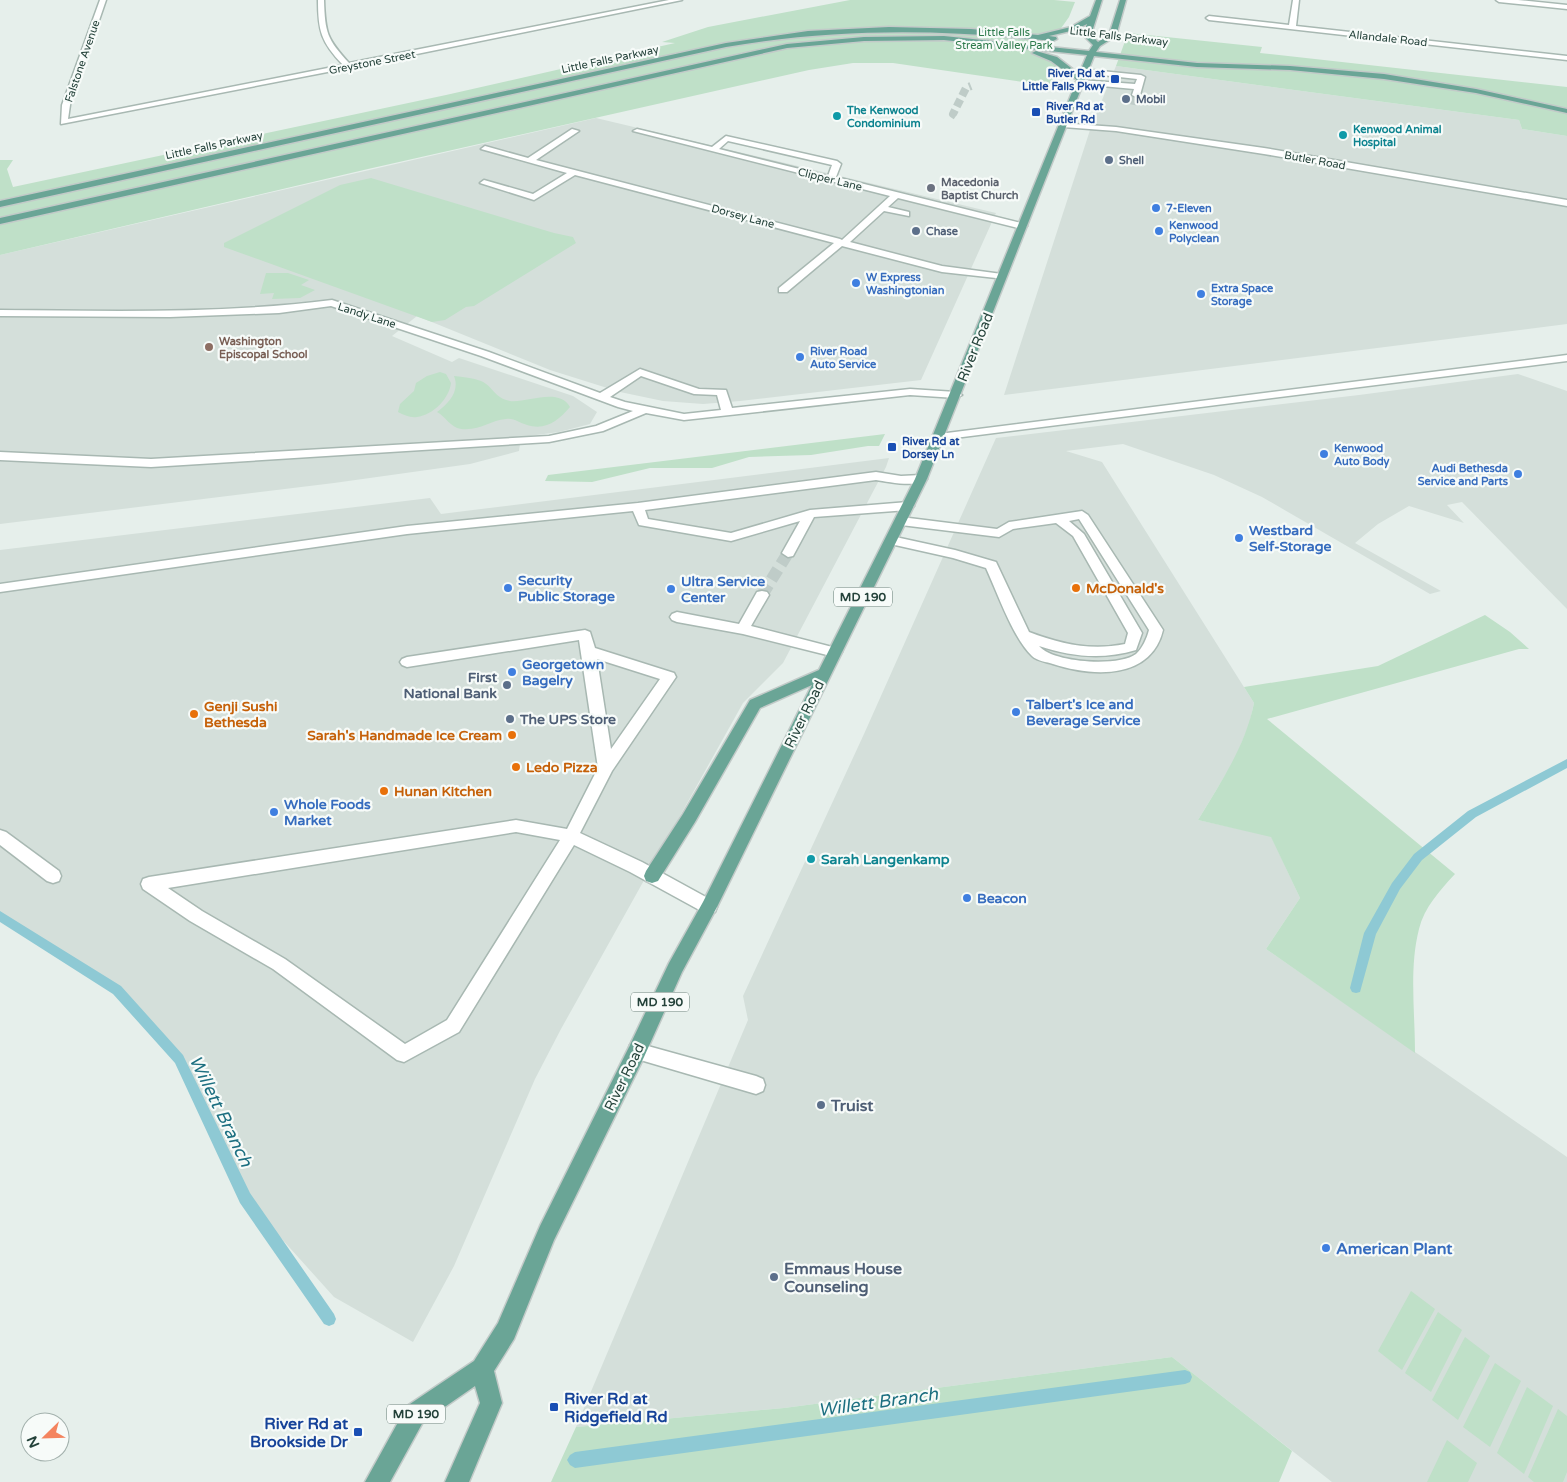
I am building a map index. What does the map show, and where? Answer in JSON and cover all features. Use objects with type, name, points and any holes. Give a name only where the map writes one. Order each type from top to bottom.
[{"type":"main road","points":[[1097,45],[1087,35],[1099,0]]},
{"type":"main road","name":"River Road","points":[[377,1482],[415,1414],[482,1369],[506,1330],[547,1233],[675,968],[709,907],[921,480],[1091,54],[1097,45],[1112,36],[1121,1]]},
{"type":"main road","points":[[1032,36],[1066,32],[1094,16]]},
{"type":"main road","name":"Little Falls Parkway","points":[[0,204],[726,45],[775,36],[825,30],[898,27],[968,30],[1060,40]]},
{"type":"main road","name":"Little Falls Parkway","points":[[0,222],[787,46],[890,38],[944,38],[1198,65],[1232,65],[1362,74],[1420,82],[1567,111]]},
{"type":"main road","points":[[980,42],[1044,55],[1082,77]]},
{"type":"main road","name":"Little Falls Parkway","points":[[1087,44],[1113,47]]},
{"type":"main road","name":"Little Falls Parkway","points":[[1196,56],[1232,65]]},
{"type":"main road","points":[[652,876],[689,818],[755,704],[825,673]]},
{"type":"main road","points":[[457,1482],[491,1403],[482,1369]]},
{"type":"street","name":"Falstone Avenue","points":[[64,122],[66,106],[103,0]]},
{"type":"street","points":[[321,0],[321,30],[324,38],[348,66]]},
{"type":"street","name":"Greystone Street","points":[[64,122],[677,0]]},
{"type":"street","points":[[1292,27],[1296,0]]},
{"type":"street","points":[[1499,0],[1567,7]]},
{"type":"street","name":"Allandale Road","points":[[1209,18],[1567,58]]},
{"type":"street","points":[[1082,77],[1137,91]]},
{"type":"street","name":"Butler Road","points":[[1063,125],[1116,129],[1264,151],[1567,204]]},
{"type":"street","points":[[530,160],[575,131]]},
{"type":"street","name":"Clipper Lane","points":[[637,132],[1022,226]]},
{"type":"street","points":[[713,150],[726,138],[837,164],[831,179]]},
{"type":"street","name":"Dorsey Lane","points":[[485,148],[942,269],[1002,277]]},
{"type":"street","points":[[484,183],[534,197],[575,172]]},
{"type":"street","points":[[783,290],[843,243],[896,195]]},
{"type":"street","points":[[882,208],[906,214]]},
{"type":"street","name":"Landy Lane","points":[[0,312],[170,314],[279,310],[332,303],[486,354],[622,405],[684,416],[910,392],[956,395]]},
{"type":"street","points":[[939,437],[1567,358]]},
{"type":"street","points":[[602,398],[640,372],[698,392],[722,392],[727,412]]},
{"type":"street","points":[[0,456],[151,463],[549,439],[599,429],[644,410]]},
{"type":"street","points":[[0,588],[407,530],[638,507],[876,476],[901,480],[921,480]]},
{"type":"street","points":[[638,507],[643,522],[731,536],[810,514],[908,506]]},
{"type":"street","points":[[788,553],[810,514]]},
{"type":"street","points":[[891,540],[955,554],[991,565],[1024,635],[1038,654],[1072,665],[1118,667],[1141,657],[1154,638],[1156,630],[1082,515],[1009,526],[999,533],[901,521]]},
{"type":"street","points":[[1024,635],[1060,649],[1086,652],[1114,652],[1131,647],[1135,633],[1078,534],[1058,518]]},
{"type":"street","points":[[743,629],[762,595]]},
{"type":"street","points":[[677,617],[743,629],[835,652]]},
{"type":"street","points":[[407,662],[585,635],[606,768]]},
{"type":"street","points":[[589,652],[669,676],[606,768],[571,836],[453,1026],[404,1054],[279,964],[196,916],[149,884],[516,826],[571,836],[709,907]]},
{"type":"street","points":[[0,836],[53,876]]},
{"type":"street","points":[[637,1050],[756,1085]]},
{"type":"shaded area","points":[[1116,66],[1519,120],[1522,129],[1567,136],[1567,324],[1004,395],[1091,127]]},
{"type":"shaded area","points":[[596,118],[996,213],[921,380],[740,401],[703,404],[663,401],[620,392],[550,370],[417,316],[392,336],[452,362],[459,358],[573,396],[597,412],[590,424],[559,432],[521,437],[519,451],[470,464],[334,483],[0,524],[0,255]]},
{"type":"shaded area","points":[[1518,374],[1567,391],[1567,609],[1462,502],[1447,505],[1464,523],[1409,506],[1378,524],[1355,543],[1441,591],[1430,594],[1262,497],[1214,475],[1123,444],[1066,451],[1102,462],[1254,703],[1249,725],[1234,761],[1198,820],[1271,836],[1300,898],[1266,949],[1567,1157],[1567,1482],[1332,1482],[1172,1357],[784,1408],[576,1427],[748,1020],[743,996],[864,734],[996,438]]},
{"type":"shaded area","points":[[889,458],[783,663],[743,703],[561,1029],[535,1079],[454,1266],[413,1342],[334,1297],[245,1198],[179,1059],[117,990],[0,916],[0,550],[430,498],[441,514]]},
{"type":"green space","name":"Little Falls Stream Valley Park","points":[[850,0],[1054,0],[1075,2],[1069,17],[1042,55],[1057,66],[1051,86],[893,63],[853,63],[809,70],[368,169],[0,255],[0,160],[13,160],[7,169],[13,187],[446,95],[675,43],[662,42],[708,27]]},
{"type":"green space","points":[[1128,33],[1262,47],[1260,53],[1567,87],[1567,136],[1522,129],[1519,120],[1116,66]]},
{"type":"green space","points":[[371,178],[573,237],[576,243],[474,306],[466,307],[445,320],[432,322],[224,247],[224,243],[340,185]]},
{"type":"green space","points":[[266,273],[288,273],[309,280],[301,285],[315,290],[300,298],[272,299],[274,293],[260,294]]},
{"type":"green space","points":[[440,372],[446,374],[451,383],[444,400],[434,410],[417,417],[409,417],[398,412],[400,404],[414,391],[416,383],[427,376]]},
{"type":"green space","points":[[454,376],[481,381],[497,395],[510,401],[551,397],[565,401],[570,407],[557,420],[540,427],[506,419],[480,427],[461,429],[454,426],[437,412],[446,405],[454,392],[456,387]]},
{"type":"green space","points":[[885,434],[879,446],[811,455],[749,457],[712,468],[650,468],[592,482],[545,481],[548,475]]},
{"type":"green space","points":[[1485,615],[1510,632],[1529,649],[1519,649],[1267,719],[1455,874],[1438,893],[1421,921],[1419,929],[1413,975],[1415,1053],[1266,949],[1300,898],[1271,837],[1198,820],[1231,764],[1245,734],[1254,703],[1244,687],[1378,666]]},
{"type":"green space","points":[[1411,1291],[1435,1309],[1402,1370],[1378,1351]]},
{"type":"green space","points":[[1438,1312],[1462,1330],[1431,1392],[1405,1373]]},
{"type":"green space","points":[[1465,1337],[1490,1356],[1458,1420],[1432,1400]]},
{"type":"green space","points":[[1172,1357],[1292,1451],[1279,1482],[551,1482],[576,1427],[784,1408]]},
{"type":"green space","points":[[1495,1363],[1521,1381],[1490,1447],[1463,1427]]},
{"type":"green space","points":[[1527,1387],[1553,1406],[1524,1474],[1497,1453]]},
{"type":"green space","points":[[1558,1409],[1567,1416],[1567,1472],[1563,1482],[1534,1482],[1528,1477]]},
{"type":"green space","points":[[1447,1440],[1477,1463],[1468,1482],[1427,1482]]},
{"type":"waterway","name":"Willett Branch","points":[[1356,988],[1370,933],[1396,886],[1418,857],[1472,814],[1567,763]]},
{"type":"waterway","name":"Willett Branch","points":[[0,916],[117,990],[179,1059],[245,1198],[329,1319]]},
{"type":"waterway","name":"Willett Branch","points":[[575,1460],[1185,1377]]},
{"type":"tunnel","points":[[956,116],[953,114],[966,88],[971,86]]},
{"type":"tunnel","points":[[1134,105],[1136,95]]},
{"type":"tunnel","points":[[762,595],[788,553]]},
{"type":"place","name":"River Rd at Little Falls Pkwy","points":[[1115,79]]},
{"type":"place","name":"Mobil","points":[[1126,99]]},
{"type":"place","name":"River Rd at Butler Rd","points":[[1036,112]]},
{"type":"place","name":"The Kenwood Condominium","points":[[837,116]]},
{"type":"place","name":"Kenwood Animal Hospital","points":[[1343,135]]},
{"type":"place","name":"Shell","points":[[1109,160]]},
{"type":"place","name":"Macedonia Baptist Church","points":[[931,188]]},
{"type":"place","name":"7-Eleven","points":[[1156,208]]},
{"type":"place","name":"Chase","points":[[916,231]]},
{"type":"place","name":"Kenwood Polyclean","points":[[1159,231]]},
{"type":"place","name":"W Express Washingtonian","points":[[856,283]]},
{"type":"place","name":"Extra Space Storage","points":[[1201,294]]},
{"type":"place","name":"Washington Episcopal School","points":[[209,347]]},
{"type":"place","name":"River Road Auto Service","points":[[800,357]]},
{"type":"place","name":"River Rd at Dorsey Ln","points":[[892,447]]},
{"type":"place","name":"Kenwood Auto Body","points":[[1324,454]]},
{"type":"place","name":"Audi Bethesda Service and Parts","points":[[1518,474]]},
{"type":"place","name":"Westbard Self-Storage","points":[[1239,538]]},
{"type":"place","name":"Security Public Storage","points":[[508,588]]},
{"type":"place","name":"McDonald's","points":[[1076,588]]},
{"type":"place","name":"Ultra Service Center","points":[[671,589]]},
{"type":"place","name":"Georgetown Bagelry","points":[[512,672]]},
{"type":"place","name":"First National Bank","points":[[507,685]]},
{"type":"place","name":"Talbert's Ice and Beverage Service","points":[[1016,712]]},
{"type":"place","name":"Genji Sushi Bethesda","points":[[194,714]]},
{"type":"place","name":"The UPS Store","points":[[510,719]]},
{"type":"place","name":"Sarah's Handmade Ice Cream","points":[[512,735]]},
{"type":"place","name":"Ledo Pizza","points":[[516,767]]},
{"type":"place","name":"Hunan Kitchen","points":[[384,791]]},
{"type":"place","name":"Whole Foods Market","points":[[274,812]]},
{"type":"place","name":"Sarah Langenkamp","points":[[811,859]]},
{"type":"place","name":"Beacon","points":[[967,898]]},
{"type":"place","name":"Truist","points":[[821,1105]]},
{"type":"place","name":"American Plant","points":[[1326,1248]]},
{"type":"place","name":"Emmaus House Counseling","points":[[774,1277]]},
{"type":"place","name":"River Rd at Ridgefield Rd","points":[[554,1407]]},
{"type":"place","name":"River Rd at Brookside Dr","points":[[358,1432]]}]
